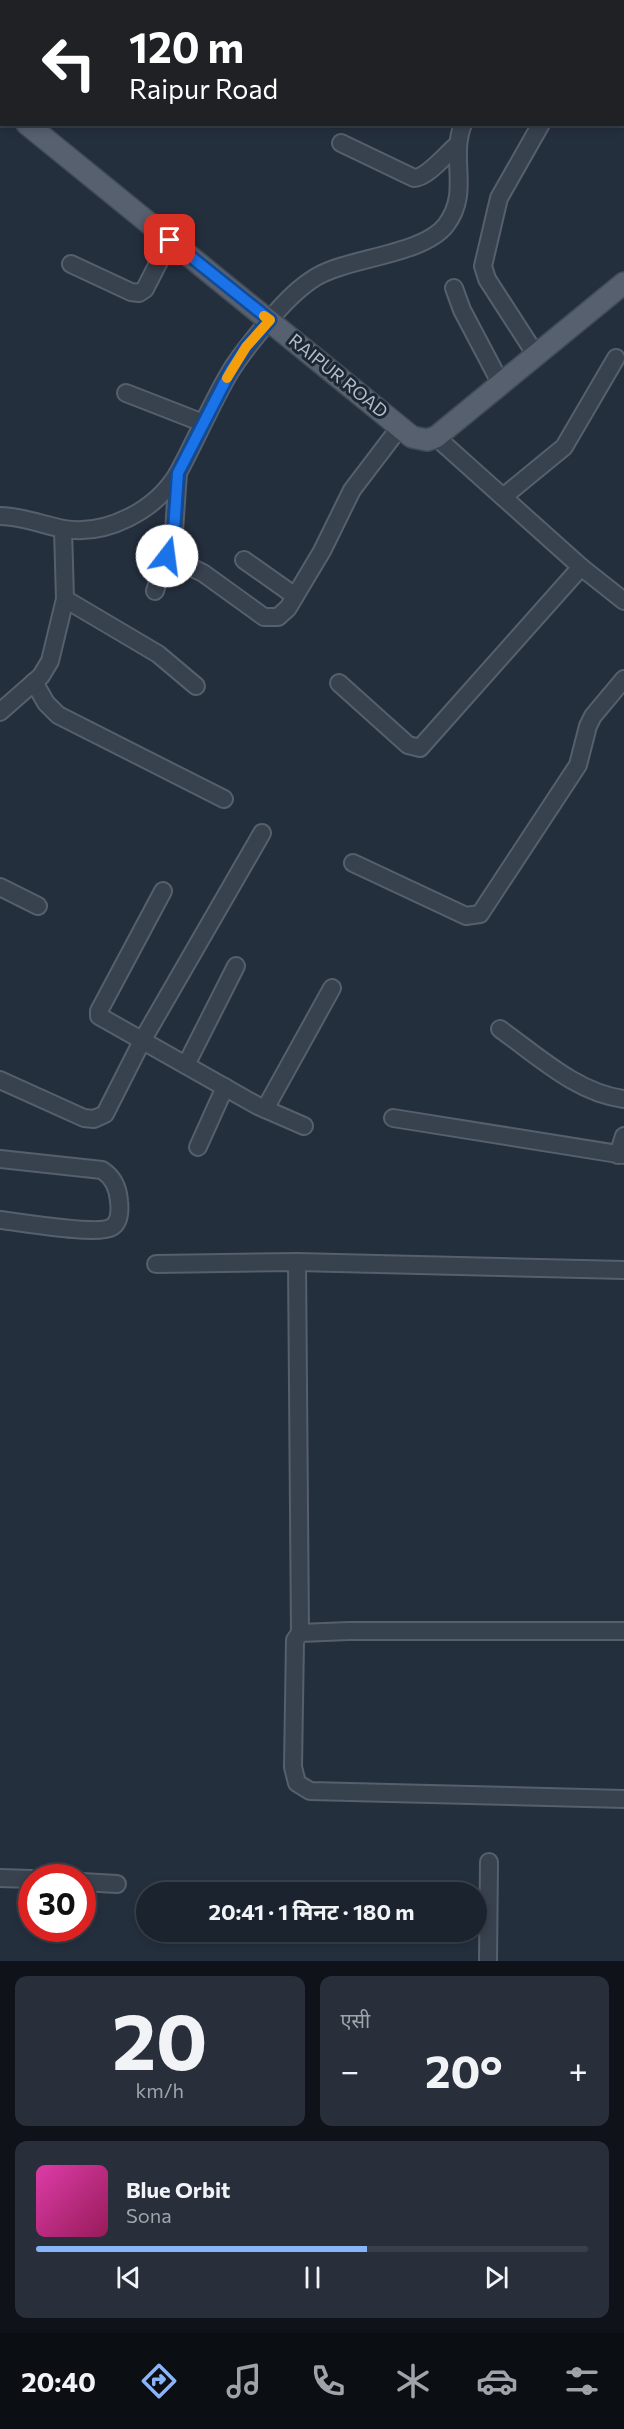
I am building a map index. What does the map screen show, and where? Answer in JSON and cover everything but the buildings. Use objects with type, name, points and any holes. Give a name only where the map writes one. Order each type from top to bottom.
[{"type":"main road","name":"RAIPUR ROAD","points":[[29,126],[412,437],[420,440],[436,437]]},
{"type":"main road","points":[[436,437],[624,283]]},
{"type":"street","points":[[0,516],[63,529],[93,529],[142,510],[157,500],[178,473],[231,370],[246,347],[297,290],[317,276],[336,268],[421,243],[435,236],[445,227],[459,199],[457,145],[462,126]]},
{"type":"street","points":[[536,355],[487,279],[483,266],[499,198],[540,126]]},
{"type":"street","points":[[341,143],[414,178],[425,176],[457,145]]},
{"type":"street","points":[[71,264],[131,292],[139,293],[145,289],[170,240]]},
{"type":"street","points":[[454,288],[462,310],[501,384]]},
{"type":"street","points":[[503,497],[564,447],[616,358]]},
{"type":"street","points":[[126,393],[203,423]]},
{"type":"street","points":[[167,556],[203,573],[264,617],[278,618],[288,608],[322,551],[352,490],[400,427]]},
{"type":"street","points":[[436,437],[582,567],[624,601]]},
{"type":"street","points":[[154,591],[174,531],[178,473]]},
{"type":"street","points":[[0,712],[34,682],[50,662],[65,599],[63,529]]},
{"type":"street","points":[[244,560],[295,596]]},
{"type":"street","points":[[339,683],[408,746],[420,748],[582,567]]},
{"type":"street","points":[[65,599],[158,654],[196,686]]},
{"type":"street","points":[[353,863],[466,916],[478,915],[484,910],[573,774],[593,716],[624,679]]},
{"type":"street","points":[[34,682],[46,703],[58,715],[224,799]]},
{"type":"street","points":[[0,1080],[84,1118],[100,1118],[105,1114],[142,1041],[262,833]]},
{"type":"street","points":[[0,887],[38,906]]},
{"type":"street","points":[[163,891],[98,1012],[100,1017],[265,1109],[304,1126]]},
{"type":"street","points":[[186,1065],[236,966]]},
{"type":"street","points":[[265,1109],[332,988]]},
{"type":"street","points":[[500,1029],[585,1088],[609,1097],[624,1099]]},
{"type":"street","points":[[198,1147],[225,1087]]},
{"type":"street","points":[[393,1118],[621,1155],[624,1136]]},
{"type":"street","points":[[0,1160],[102,1170],[110,1175],[116,1187],[119,1215],[117,1223],[111,1228],[91,1230],[0,1220]]},
{"type":"street","points":[[156,1264],[297,1262],[624,1270]]},
{"type":"street","points":[[297,1262],[300,1633]]},
{"type":"street","points":[[624,1631],[300,1633],[296,1636],[294,1659],[293,1767],[293,1776],[302,1789],[310,1791],[353,1794],[624,1799]]},
{"type":"street","points":[[488,1961],[489,1862]]},
{"type":"street","points":[[0,1878],[18,1879]]},
{"type":"street","points":[[96,1883],[117,1884]]},
{"type":"slow traffic","points":[[227,378],[246,347],[270,320],[264,316]]},
{"type":"route","points":[[167,556],[174,531],[178,473],[231,370],[246,347],[270,320],[170,240]]}]
